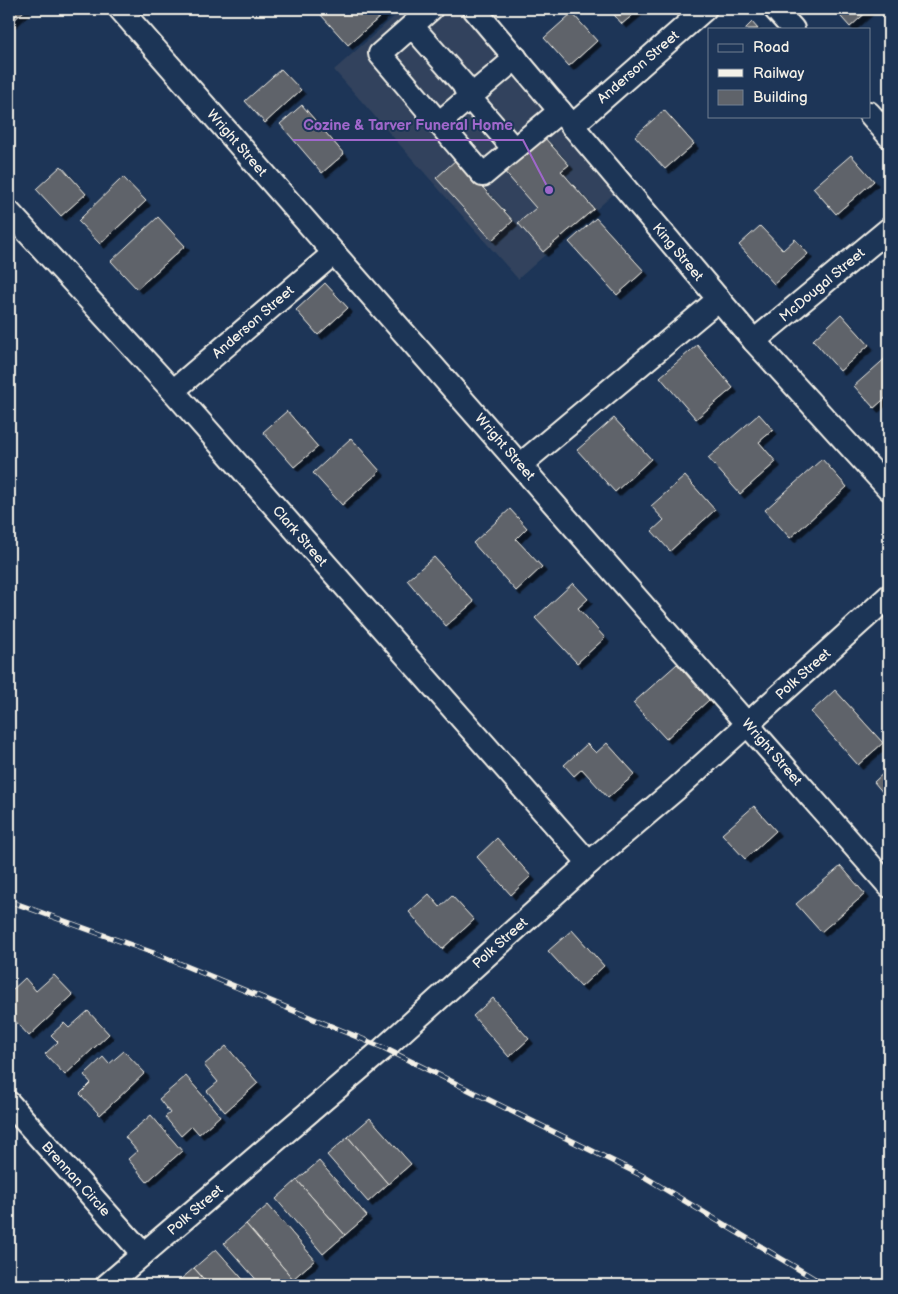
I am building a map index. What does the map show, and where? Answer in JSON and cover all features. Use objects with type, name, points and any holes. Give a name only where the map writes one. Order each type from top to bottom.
[{"type":"street","name":"Wright Street","points":[[120,9],[889,886]]},
{"type":"street","points":[[431,9],[380,54],[439,123],[516,58]]},
{"type":"street","name":"King Street","points":[[474,9],[754,341],[889,489]]},
{"type":"street","name":"Anderson Street","points":[[439,123],[483,175],[514,149],[566,119],[705,9]]},
{"type":"street","points":[[775,9],[792,28]]},
{"type":"street","points":[[412,26],[463,84],[470,98],[514,149]]},
{"type":"street","points":[[870,115],[889,136]]},
{"type":"street","name":"Clark Street","points":[[9,212],[173,391],[589,863]]},
{"type":"street","name":"McDougal Street","points":[[754,341],[889,229]]},
{"type":"street","name":"Anderson Street","points":[[173,391],[334,253]]},
{"type":"street","points":[[520,465],[719,299]]},
{"type":"street","name":"Polk Street","points":[[106,1285],[384,1048],[589,863],[676,789],[889,596]]},
{"type":"street","name":"Brennan Circle","points":[[9,1103],[143,1254]]},
{"type":"shaded area","points":[[403,9],[457,9],[617,191],[518,279],[334,70]]},
{"type":"building","points":[[9,9],[26,9],[9,25]]},
{"type":"building","points":[[328,9],[389,9],[348,45],[321,15]]},
{"type":"building","points":[[609,9],[640,9],[622,24]]},
{"type":"building","points":[[834,9],[870,9],[850,27]]},
{"type":"building","points":[[572,13],[597,41],[569,66],[544,38]]},
{"type":"building","points":[[752,22],[757,28],[746,28]]},
{"type":"building","points":[[281,69],[301,90],[265,123],[245,101]]},
{"type":"building","points":[[302,105],[344,154],[322,173],[280,124]]},
{"type":"building","points":[[664,110],[694,144],[665,169],[635,136]]},
{"type":"building","points":[[543,136],[569,165],[561,171],[594,209],[543,252],[518,223],[536,208],[503,170]]},
{"type":"building","points":[[851,155],[874,181],[836,214],[813,188]]},
{"type":"building","points":[[457,159],[513,221],[492,240],[436,178]]},
{"type":"building","points":[[61,166],[86,194],[61,216],[36,189]]},
{"type":"building","points":[[123,177],[146,201],[100,244],[78,221]]},
{"type":"building","points":[[158,217],[185,246],[137,289],[111,261]]},
{"type":"building","points":[[596,218],[644,271],[617,295],[569,242]]},
{"type":"building","points":[[760,226],[783,250],[795,239],[808,254],[774,284],[739,245]]},
{"type":"building","points":[[325,283],[348,308],[318,335],[296,310]]},
{"type":"building","points":[[841,314],[869,345],[840,371],[813,340]]},
{"type":"building","points":[[697,345],[733,388],[696,419],[660,377]]},
{"type":"building","points":[[889,355],[889,395],[874,408],[854,386]]},
{"type":"building","points":[[287,411],[318,447],[294,467],[263,432]]},
{"type":"building","points":[[759,414],[773,430],[759,442],[776,462],[740,494],[708,458]]},
{"type":"building","points":[[614,418],[651,459],[615,492],[577,450]]},
{"type":"building","points":[[351,438],[380,471],[342,505],[313,473]]},
{"type":"building","points":[[822,459],[847,487],[790,538],[765,510]]},
{"type":"building","points":[[685,476],[715,510],[670,551],[652,531],[664,520],[651,506]]},
{"type":"building","points":[[510,509],[527,528],[516,539],[542,567],[516,591],[473,543]]},
{"type":"building","points":[[434,557],[474,602],[446,626],[407,580]]},
{"type":"building","points":[[573,583],[588,599],[578,608],[605,638],[577,663],[535,618]]},
{"type":"building","points":[[677,664],[709,700],[666,739],[633,703]]},
{"type":"building","points":[[835,690],[883,743],[858,765],[811,712]]},
{"type":"building","points":[[607,743],[635,774],[608,798],[582,769],[574,776],[564,765],[587,744],[596,753]]},
{"type":"building","points":[[889,768],[889,800],[874,782]]},
{"type":"building","points":[[754,806],[776,831],[745,859],[722,834]]},
{"type":"building","points":[[497,838],[531,876],[511,895],[477,857]]},
{"type":"building","points":[[841,866],[865,894],[821,932],[796,904]]},
{"type":"building","points":[[429,894],[440,907],[452,896],[474,920],[442,949],[409,912]]},
{"type":"building","points":[[572,930],[604,966],[581,987],[548,951]]},
{"type":"building","points":[[54,975],[73,995],[29,1036],[9,1014],[9,993],[25,978],[36,991]]},
{"type":"building","points":[[493,998],[529,1039],[509,1057],[473,1016]]},
{"type":"building","points":[[88,1011],[109,1034],[65,1075],[45,1054],[58,1042],[51,1035],[64,1023],[69,1028]]},
{"type":"building","points":[[226,1046],[258,1083],[225,1112],[207,1091],[218,1082],[204,1065]]},
{"type":"building","points":[[124,1051],[145,1073],[100,1115],[80,1094],[91,1083],[84,1075],[103,1057],[109,1064]]},
{"type":"building","points":[[186,1076],[220,1116],[199,1134],[192,1126],[181,1136],[165,1117],[170,1113],[159,1099]]},
{"type":"building","points":[[151,1115],[182,1151],[147,1182],[128,1159],[137,1151],[125,1137]]},
{"type":"building","points":[[370,1118],[411,1164],[388,1184],[348,1137]]},
{"type":"building","points":[[348,1137],[388,1184],[368,1202],[327,1155]]},
{"type":"building","points":[[319,1161],[367,1216],[345,1235],[297,1180]]},
{"type":"building","points":[[297,1180],[345,1235],[323,1254],[276,1199]]},
{"type":"building","points":[[268,1205],[315,1260],[293,1279],[246,1224]]},
{"type":"building","points":[[246,1224],[293,1279],[286,1285],[261,1285],[224,1243]]},
{"type":"building","points":[[216,1249],[248,1285],[209,1285],[194,1268]]},
{"type":"building","points":[[194,1268],[209,1285],[174,1285]]},
{"type":"railway","points":[[9,901],[159,955],[384,1048],[643,1176],[825,1285]]},
{"type":"place","name":"Cozine & Tarver Funeral Home","points":[[549,190]]}]
